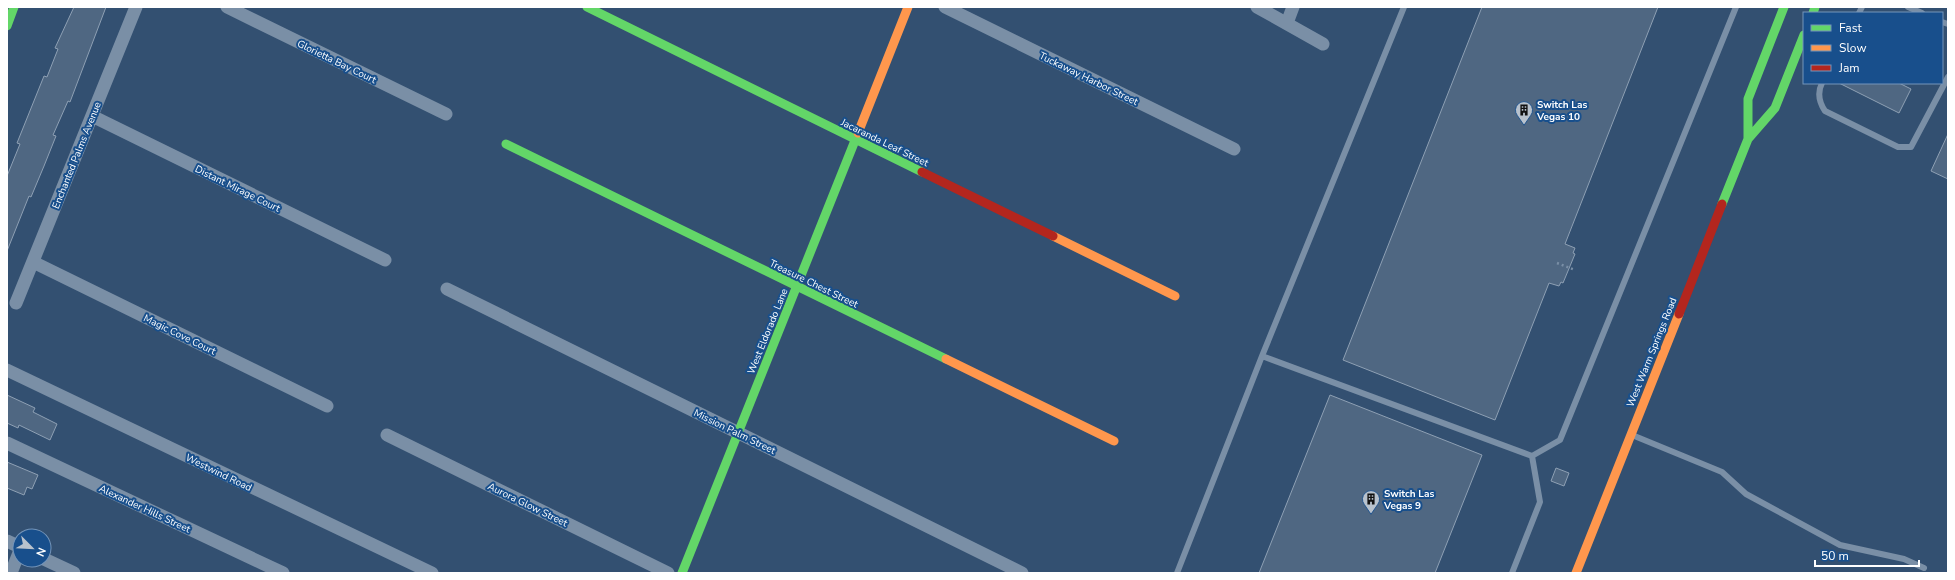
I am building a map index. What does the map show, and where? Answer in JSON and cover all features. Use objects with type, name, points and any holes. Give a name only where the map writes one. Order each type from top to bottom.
[{"type":"street","points":[[7,26],[14,7]]},
{"type":"street","name":"Enchanted Palms Avenue","points":[[16,303],[136,7]]},
{"type":"street","name":"Glorietta Bay Court","points":[[228,7],[446,114]]},
{"type":"street","name":"Jacaranda Leaf Street","points":[[587,7],[1175,296]]},
{"type":"street","name":"West Eldorado Lane","points":[[682,573],[908,7]]},
{"type":"street","name":"Tuckaway Harbor Street","points":[[945,7],[1234,149]]},
{"type":"street","points":[[1256,7],[1323,44]]},
{"type":"street","points":[[1287,23],[1293,7]]},
{"type":"street","name":"West Warm Springs Road","points":[[1748,139],[1748,99],[1784,7]]},
{"type":"street","name":"West Warm Springs Road","points":[[1576,573],[1748,139],[1775,108],[1803,38]]},
{"type":"street","name":"Distant Mirage Court","points":[[92,116],[385,260]]},
{"type":"street","name":"Treasure Chest Street","points":[[506,144],[1114,441]]},
{"type":"street","name":"Magic Cove Court","points":[[32,262],[327,406]]},
{"type":"street","name":"Mission Palm Street","points":[[447,289],[1022,573]]},
{"type":"street","name":"Westwind Road","points":[[7,370],[432,573]]},
{"type":"street","name":"Aurora Glow Street","points":[[387,435],[668,573]]},
{"type":"street","name":"Alexander Hills Street","points":[[7,444],[283,573]]},
{"type":"street","points":[[52,563],[74,573]]},
{"type":"lane","points":[[1177,573],[1262,356],[1404,7]]},
{"type":"lane","points":[[1532,456],[1560,440],[1736,7]]},
{"type":"lane","points":[[1908,7],[1920,12]]},
{"type":"lane","points":[[1822,84],[1819,102],[1825,111],[1898,147],[1911,147],[1942,84]]},
{"type":"lane","points":[[1262,356],[1532,456]]},
{"type":"lane","points":[[1631,434],[1722,472],[1746,494],[1840,545],[1904,559],[1924,568]]},
{"type":"lane","points":[[1512,573],[1540,502],[1532,456]]},
{"type":"path","points":[[1557,263],[1575,270]]},
{"type":"building","points":[[74,7],[106,7],[70,102],[68,101],[53,135],[56,136],[31,197],[29,196],[7,251],[7,176],[20,144],[17,143],[44,76],[47,77],[58,49],[55,48]]},
{"type":"building","name":"Switch Las Vegas 10","points":[[1482,7],[1658,7],[1565,244],[1575,248],[1573,253],[1575,254],[1563,283],[1561,282],[1559,286],[1549,283],[1495,420],[1343,360]]},
{"type":"building","points":[[1841,84],[1901,84],[1911,89],[1899,113]]},
{"type":"building","points":[[1948,134],[1948,179],[1931,171]]},
{"type":"building","points":[[7,395],[35,408],[33,412],[57,424],[50,440],[19,425],[18,428],[7,423]]},
{"type":"building","name":"Switch Las Vegas 9","points":[[1330,395],[1482,455],[1435,573],[1259,573]]},
{"type":"building","points":[[7,462],[38,475],[32,489],[27,487],[24,495],[7,488]]},
{"type":"building","points":[[1556,468],[1569,473],[1564,486],[1551,481]]},
{"type":"traffic: fast","points":[[7,26],[14,7]]},
{"type":"traffic: fast","points":[[587,7],[922,172]]},
{"type":"traffic: fast","points":[[1748,139],[1748,99],[1784,7]]},
{"type":"traffic: fast","points":[[1813,12],[1815,7]]},
{"type":"traffic: fast","points":[[1722,204],[1748,139],[1775,108],[1803,38]]},
{"type":"traffic: fast","points":[[682,573],[858,133]]},
{"type":"traffic: fast","points":[[506,144],[946,359]]},
{"type":"traffic: slow","points":[[858,133],[908,7]]},
{"type":"traffic: slow","points":[[1053,236],[1175,296]]},
{"type":"traffic: slow","points":[[1576,573],[1679,314]]},
{"type":"traffic: slow","points":[[946,359],[1114,441]]},
{"type":"traffic: jam","points":[[922,172],[1053,236]]},
{"type":"traffic: jam","points":[[1679,314],[1722,204]]},
{"type":"place","name":"Switch Las Vegas 10","points":[[1524,125]]},
{"type":"place","name":"Switch Las Vegas 9","points":[[1371,514]]}]
